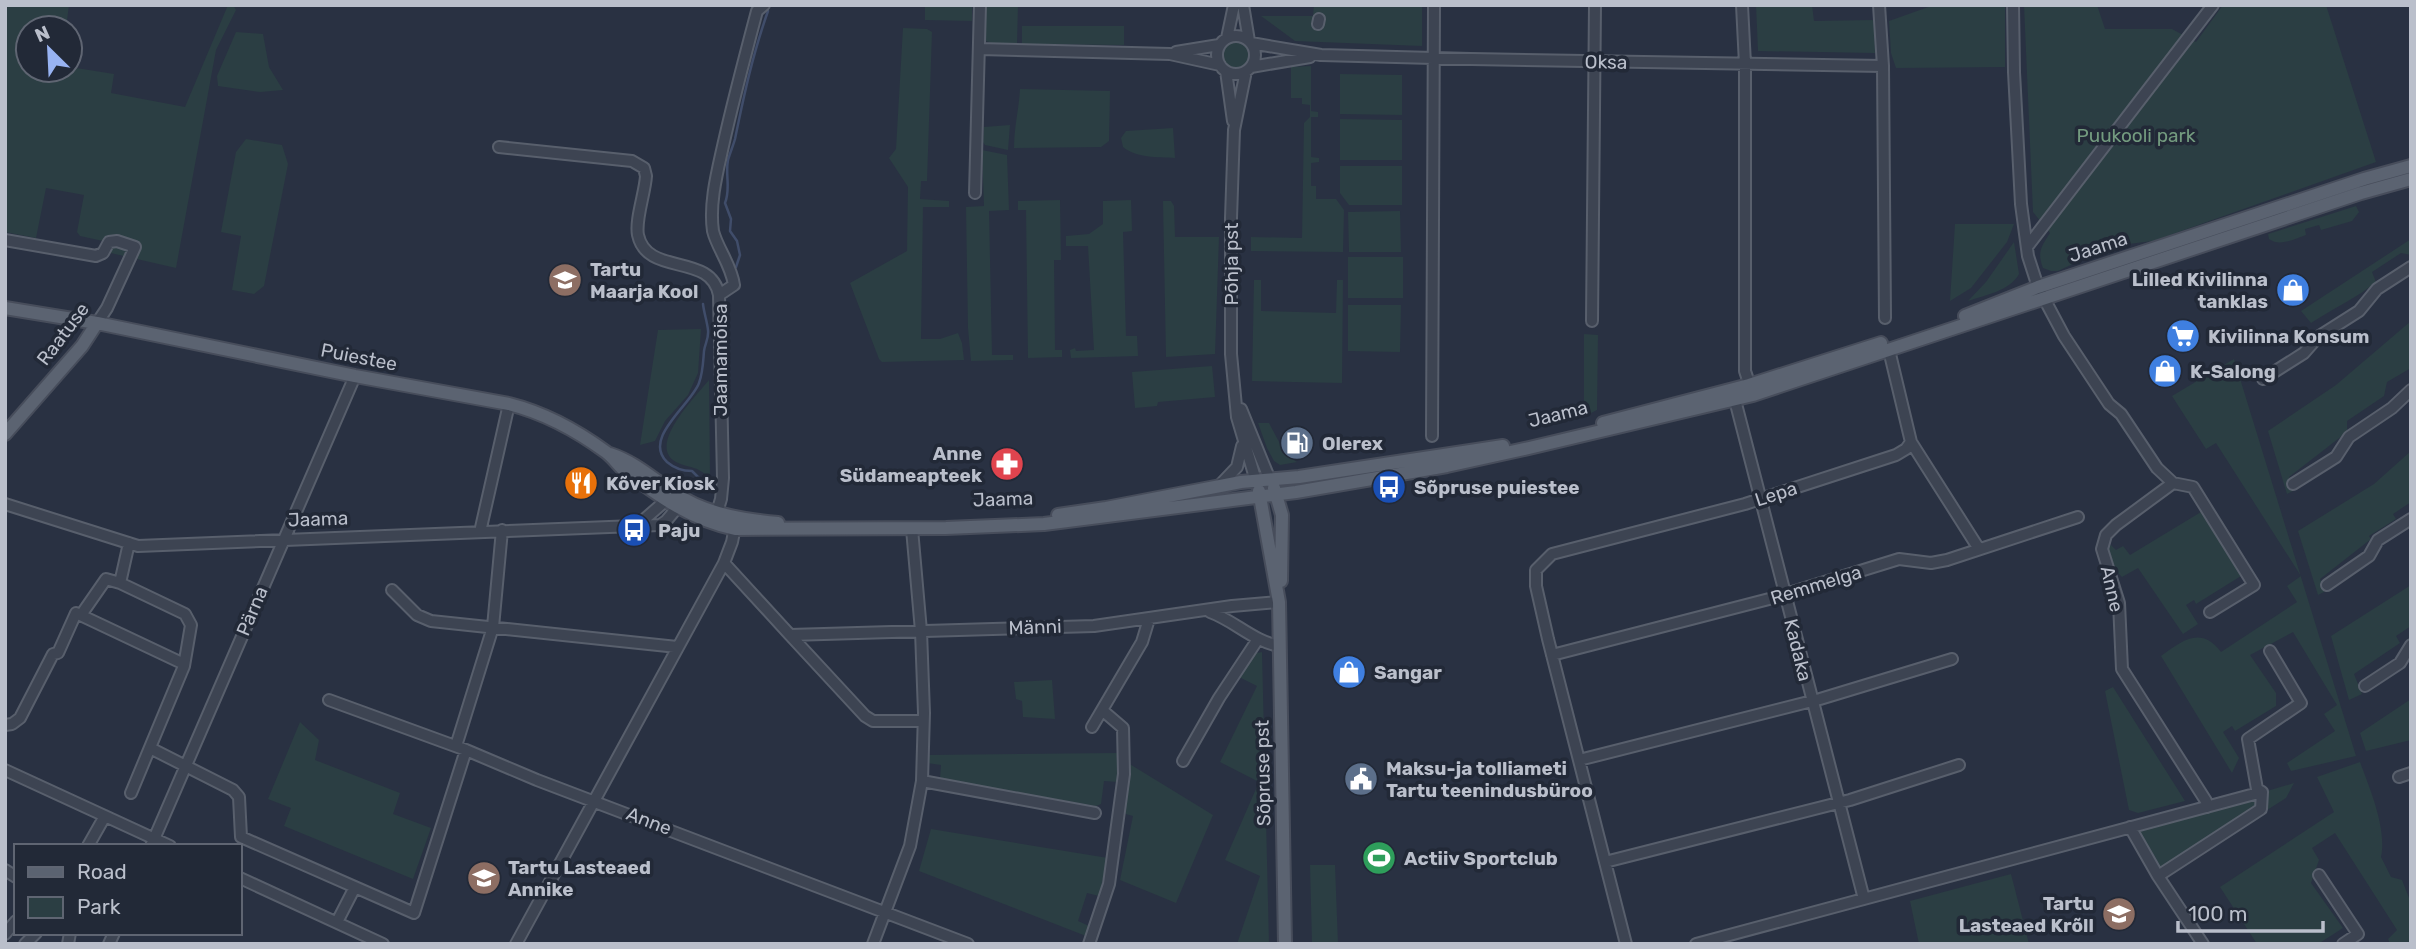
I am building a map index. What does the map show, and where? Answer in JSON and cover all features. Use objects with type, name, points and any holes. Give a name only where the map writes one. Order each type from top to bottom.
[{"type":"main road","name":"Jaama","points":[[676,500],[715,519],[736,524],[912,529],[1044,524],[1276,494],[1447,466],[1735,400],[1751,390],[2364,179],[2411,166]]},
{"type":"main road","name":"Jaama","points":[[736,524],[1041,518],[1219,486],[1446,456],[1528,441],[1751,390],[1889,349],[2040,292],[2361,192],[2411,179]]},
{"type":"main road","name":"Puiestee","points":[[5,309],[97,323],[531,410],[579,433],[609,454],[622,469],[676,500]]},
{"type":"main road","name":"Raatuse","points":[[5,434],[82,346],[97,323]]},
{"type":"main road","name":"Sõpruse pst","points":[[1270,480],[1282,515],[1283,541],[1279,602],[1285,944]]},
{"type":"main road","name":"Sõpruse pst","points":[[1256,481],[1261,496],[1279,602]]},
{"type":"street","name":"Jaamamõisa","points":[[715,519],[723,478],[719,295],[734,285],[730,266],[714,234],[712,216],[716,178],[736,89],[758,11],[764,5]]},
{"type":"street","points":[[975,193],[980,5]]},
{"type":"street","points":[[1223,68],[1217,53],[1234,5]]},
{"type":"street","points":[[980,49],[1170,54],[1236,74],[1248,69],[1255,58],[1243,5]]},
{"type":"street","points":[[1432,436],[1434,5]]},
{"type":"street","points":[[1592,321],[1595,5]]},
{"type":"street","points":[[1742,5],[1745,64],[1745,371],[1751,390]]},
{"type":"street","points":[[1879,5],[1883,70],[1885,318]]},
{"type":"street","points":[[2012,5],[2021,204],[2027,247],[2040,292],[2064,336],[2109,404],[2121,414],[2157,468],[2174,483],[2193,487],[2254,585],[2210,612]]},
{"type":"street","points":[[2027,247],[2214,5]]},
{"type":"street","points":[[1170,54],[1238,36],[1250,42]]},
{"type":"street","name":"Oksa","points":[[1250,42],[1321,55],[1745,64],[1883,70]]},
{"type":"street","name":"Oksa","points":[[1248,69],[1321,55]]},
{"type":"street","name":"Põhja pst","points":[[1223,68],[1234,130],[1231,321],[1235,397],[1242,440],[1256,481]]},
{"type":"street","name":"Põhja pst","points":[[1234,130],[1248,69]]},
{"type":"street","points":[[499,148],[639,163],[646,176],[637,230],[641,244],[657,259],[699,269],[710,277],[719,295]]},
{"type":"street","name":"Raatuse","points":[[5,240],[96,256],[103,253],[109,242],[117,241],[135,247],[107,308],[97,323]]},
{"type":"street","points":[[2263,379],[2304,352],[2318,337],[2359,311],[2377,289],[2411,267]]},
{"type":"street","points":[[1889,349],[1911,442],[1979,550]]},
{"type":"street","name":"Pärna","points":[[152,842],[355,376]]},
{"type":"street","points":[[2293,484],[2336,457],[2349,437],[2392,408],[2411,390]]},
{"type":"street","name":"Põhja pst","points":[[1235,397],[1270,480]]},
{"type":"street","name":"Kadaka","points":[[1735,400],[1864,899]]},
{"type":"street","points":[[480,531],[509,404]]},
{"type":"street","points":[[1219,486],[1237,467],[1242,440]]},
{"type":"street","name":"Lepa","points":[[1552,655],[1536,586],[1536,570],[1552,554],[1760,499],[1896,455],[1911,442]]},
{"type":"street","name":"Anne","points":[[2174,483],[2116,526],[2106,536],[2102,549],[2119,603],[2122,669],[2206,801],[2207,807]]},
{"type":"street","name":"Jaama","points":[[5,504],[138,546],[660,525],[676,500]]},
{"type":"street","name":"Remmelga","points":[[1552,655],[1784,595],[1899,559],[1931,563],[2078,517]]},
{"type":"street","points":[[2327,584],[2369,556],[2378,540],[2411,519]]},
{"type":"street","points":[[516,944],[724,563],[736,524]]},
{"type":"street","points":[[873,944],[910,846],[922,781],[920,631],[912,529]]},
{"type":"street","points":[[150,748],[233,790],[239,797],[241,837],[414,913],[493,627],[502,530]]},
{"type":"street","points":[[120,583],[129,543]]},
{"type":"street","points":[[724,563],[865,716],[873,721],[923,720]]},
{"type":"street","points":[[81,615],[106,579],[185,614],[191,625],[184,664],[131,793]]},
{"type":"street","points":[[392,590],[417,615],[431,621],[677,647]]},
{"type":"street","name":"Männi","points":[[790,635],[1094,626],[1279,602]]},
{"type":"street","points":[[1231,621],[1229,613],[1232,606]]},
{"type":"street","points":[[1207,611],[1231,621],[1267,644],[1280,646]]},
{"type":"street","points":[[5,725],[20,718],[53,654],[58,653],[76,613],[184,664]]},
{"type":"street","points":[[1092,727],[1142,642],[1149,619]]},
{"type":"street","points":[[1183,761],[1219,698],[1258,639]]},
{"type":"street","points":[[2365,686],[2400,663],[2411,645]]},
{"type":"street","points":[[2262,792],[2257,789],[2248,739],[2301,703],[2270,651]]},
{"type":"street","points":[[1552,655],[1626,944]]},
{"type":"street","points":[[1579,760],[1811,701],[1952,659]]},
{"type":"street","name":"Anne","points":[[329,700],[461,748],[537,780],[968,944]]},
{"type":"street","points":[[1089,944],[1109,884],[1124,774],[1123,728],[1102,710]]},
{"type":"street","points":[[1605,862],[1839,803],[1959,765]]},
{"type":"street","points":[[5,770],[105,816],[152,842]]},
{"type":"street","points":[[2399,777],[2411,773]]},
{"type":"street","points":[[922,781],[1095,813]]},
{"type":"street","points":[[1696,944],[2262,792]]},
{"type":"street","points":[[2158,876],[2261,809],[2262,792]]},
{"type":"street","points":[[89,844],[105,816]]},
{"type":"street","points":[[2130,828],[2203,944]]},
{"type":"street","points":[[2319,875],[2358,934],[2343,944]]},
{"type":"street","points":[[242,879],[383,944]]},
{"type":"street","points":[[337,922],[355,887]]},
{"type":"green space","points":[[5,5],[69,5],[68,14],[14,14],[14,84],[84,84],[84,69],[114,74],[111,93],[185,107],[228,5],[233,5],[236,10],[216,50],[176,268],[102,251],[103,241],[80,236],[77,232],[84,195],[46,188],[36,238],[5,232]]},
{"type":"green space","points":[[925,5],[972,5],[972,21],[925,20]]},
{"type":"green space","points":[[984,5],[1018,5],[1017,44],[986,41]]},
{"type":"green space","points":[[1314,5],[1422,5],[1422,46],[1295,41],[1261,16],[1313,16]]},
{"type":"green space","points":[[1756,5],[1812,5],[1814,21],[1874,20],[1875,53],[1758,51]]},
{"type":"green space","points":[[1934,5],[2005,5],[2005,67],[1896,68],[1891,53],[1889,21]]},
{"type":"green space","name":"Puukooli park","points":[[2024,5],[2097,5],[2105,29],[2172,29],[2196,42],[2223,5],[2326,5],[2376,162],[2153,241],[2098,252],[2058,271],[2043,268],[2041,250],[2050,233],[2033,212]]},
{"type":"green space","points":[[1022,26],[1124,26],[1124,45],[1022,44]]},
{"type":"green space","points":[[903,28],[927,29],[932,32],[927,181],[921,181],[920,199],[949,201],[949,207],[923,207],[921,339],[940,339],[958,333],[964,360],[882,362],[850,283],[907,251],[908,187],[889,158],[896,149]]},
{"type":"green space","points":[[236,32],[263,34],[269,67],[283,90],[260,92],[218,86],[217,76]]},
{"type":"green space","points":[[1236,39],[1247,44],[1252,55],[1247,66],[1236,71],[1225,66],[1220,55],[1225,44]]},
{"type":"green space","points":[[1311,66],[1311,111],[1318,112],[1318,117],[1311,117],[1311,157],[1319,158],[1319,162],[1311,163],[1311,186],[1316,186],[1316,199],[1336,199],[1344,210],[1343,252],[1251,251],[1251,237],[1302,238],[1304,123],[1310,117],[1310,105],[1302,104],[1302,98],[1291,98],[1291,67]]},
{"type":"green space","points":[[1340,74],[1402,75],[1402,115],[1340,114]]},
{"type":"green space","points":[[1020,89],[1110,91],[1109,141],[1101,147],[1014,148]]},
{"type":"green space","points":[[1340,119],[1402,120],[1402,160],[1340,160]]},
{"type":"green space","points":[[1010,125],[1008,150],[985,145],[984,127]]},
{"type":"green space","points":[[1173,128],[1175,158],[1141,155],[1123,147],[1121,138],[1126,131]]},
{"type":"green space","points":[[246,139],[282,145],[288,164],[264,286],[254,294],[232,290],[241,236],[221,232],[236,152]]},
{"type":"green space","points":[[982,150],[1007,155],[1009,210],[989,211],[992,355],[1013,355],[1013,360],[971,361],[966,207],[984,206]]},
{"type":"green space","points":[[1340,166],[1402,166],[1402,205],[1349,205],[1340,193]]},
{"type":"green space","points":[[1060,200],[1061,260],[1054,260],[1055,350],[1062,350],[1062,357],[1028,358],[1026,210],[1018,210],[1018,201]]},
{"type":"green space","points":[[1131,200],[1132,231],[1123,232],[1126,336],[1137,336],[1138,356],[1071,358],[1070,350],[1075,348],[1076,351],[1094,350],[1088,246],[1066,246],[1066,236],[1089,234],[1103,224],[1103,201]]},
{"type":"green space","points":[[1163,201],[1171,201],[1174,206],[1175,237],[1219,237],[1215,354],[1166,357]]},
{"type":"green space","points":[[2356,206],[2359,212],[2352,221],[2321,230],[2319,225],[2305,229],[2306,235],[2287,242],[2269,239],[2268,234]]},
{"type":"green space","points":[[1400,211],[1401,252],[1349,252],[1348,212]]},
{"type":"green space","points":[[1955,224],[2014,224],[2007,242],[1971,288],[1950,301]]},
{"type":"green space","points":[[2411,239],[2411,255],[2401,253],[2372,272],[2376,282],[2361,293],[2311,323],[2301,311]]},
{"type":"green space","points":[[2014,242],[2019,274],[2015,280],[1997,292],[1968,301],[1986,282]]},
{"type":"green space","points":[[1348,257],[1403,257],[1403,298],[1348,298]]},
{"type":"green space","points":[[1254,280],[1261,280],[1261,311],[1336,313],[1337,280],[1343,280],[1342,383],[1252,381]]},
{"type":"green space","points":[[1348,305],[1401,305],[1400,352],[1348,351]]},
{"type":"green space","points":[[2411,321],[2411,368],[2387,382],[2384,396],[2347,421],[2347,432],[2289,477],[2293,491],[2287,494],[2268,431],[2336,385]]},
{"type":"green space","points":[[701,329],[698,373],[688,395],[665,421],[655,441],[640,445],[658,330]]},
{"type":"green space","points":[[1584,334],[1598,335],[1597,410],[1589,414],[1584,412]]},
{"type":"green space","points":[[2234,359],[2300,575],[2216,443],[2206,449],[2172,396]]},
{"type":"green space","points":[[1212,366],[1215,397],[1158,402],[1157,406],[1135,408],[1132,372]]},
{"type":"green space","points":[[709,380],[710,479],[697,469],[676,462],[668,455],[667,445],[676,421]]},
{"type":"green space","points":[[1258,423],[1269,423],[1286,455],[1297,462],[1280,465],[1274,461]]},
{"type":"green space","points":[[2411,451],[2411,502],[2393,514],[2396,519],[2369,536],[2371,539],[2320,579],[2326,591],[2318,595],[2298,531],[2374,484]]},
{"type":"green space","points":[[2201,512],[2241,576],[2196,604],[2194,600],[2186,605],[2198,624],[2183,634],[2138,568],[2122,577],[2117,572],[2114,573],[2108,549],[2111,545],[2116,550],[2123,546],[2130,555]]},
{"type":"green space","points":[[2301,576],[2356,756],[2291,771],[2287,763],[2335,731],[2324,714],[2337,705],[2293,632],[2250,655],[2276,693],[2276,706],[2235,731],[2232,726],[2223,732],[2239,758],[2232,773],[2161,656],[2192,638],[2206,639],[2221,652],[2297,602],[2287,586]]},
{"type":"green space","points":[[2411,585],[2411,626],[2396,636],[2400,643],[2354,674],[2362,694],[2349,700],[2331,636]]},
{"type":"green space","points":[[1262,652],[1269,944],[1237,944],[1260,876],[1225,860],[1259,782],[1220,762],[1257,686],[1237,676],[1252,654]]},
{"type":"green space","points":[[1052,680],[1055,719],[1023,717],[1022,701],[1016,699],[1014,682]]},
{"type":"green space","points":[[2113,687],[2185,801],[2138,813],[2129,810],[2105,691]]},
{"type":"green space","points":[[2411,699],[2411,740],[2366,751],[2360,733]]},
{"type":"green space","points":[[300,722],[319,740],[315,760],[400,793],[393,814],[431,828],[413,879],[284,826],[291,808],[268,799]]},
{"type":"green space","points":[[1119,753],[1118,782],[1104,781],[1101,804],[1096,806],[940,779],[941,765],[927,763],[928,755]]},
{"type":"green space","points":[[2360,762],[2380,822],[2381,857],[2391,877],[2402,880],[2411,903],[2411,944],[2390,944],[2388,939],[2397,930],[2335,833],[2312,848],[2319,860],[2311,883],[2343,928],[2318,944],[2257,944],[2220,887],[2334,812],[2317,777]]},
{"type":"green space","points":[[1128,763],[1213,815],[1176,903],[1120,880],[1133,816],[1122,813]]},
{"type":"green space","points":[[2294,783],[2286,798],[2160,878],[2130,832]]},
{"type":"green space","points":[[931,829],[1108,858],[1099,896],[1087,893],[1078,921],[1089,926],[1086,936],[919,871]]},
{"type":"green space","points":[[1310,865],[1335,865],[1338,944],[1312,944]]},
{"type":"green space","points":[[2011,874],[2029,944],[1919,944],[1910,901]]},
{"type":"waterway","points":[[736,267],[740,255],[737,241],[730,231],[731,219],[725,203],[728,192],[727,166],[753,58],[768,11]]},
{"type":"waterway","points":[[703,304],[708,333],[699,383],[664,432],[660,443],[661,453],[667,462],[678,469],[692,471],[706,492]]},
{"type":"place","name":"Tartu Maarja Kool","points":[[565,280]]},
{"type":"place","name":"Lilled Kivilinna tanklas","points":[[2293,290]]},
{"type":"place","name":"Kivilinna Konsum","points":[[2183,336]]},
{"type":"place","name":"K-Salong","points":[[2165,371]]},
{"type":"place","name":"Olerex","points":[[1297,443]]},
{"type":"place","name":"Anne Südameapteek","points":[[1007,464]]},
{"type":"place","name":"Kõver Kiosk","points":[[581,483]]},
{"type":"place","name":"Sõpruse puiestee","points":[[1389,487]]},
{"type":"place","name":"Paju","points":[[634,530]]},
{"type":"place","name":"Sangar","points":[[1349,672]]},
{"type":"place","name":"Maksu-ja tolliameti Tartu teenindusbüroo","points":[[1361,779]]},
{"type":"place","name":"Actiiv Sportclub","points":[[1379,858]]},
{"type":"place","name":"Tartu Lasteaed Annike","points":[[484,878]]},
{"type":"place","name":"Tartu Lasteaed Krõll","points":[[2119,914]]}]
